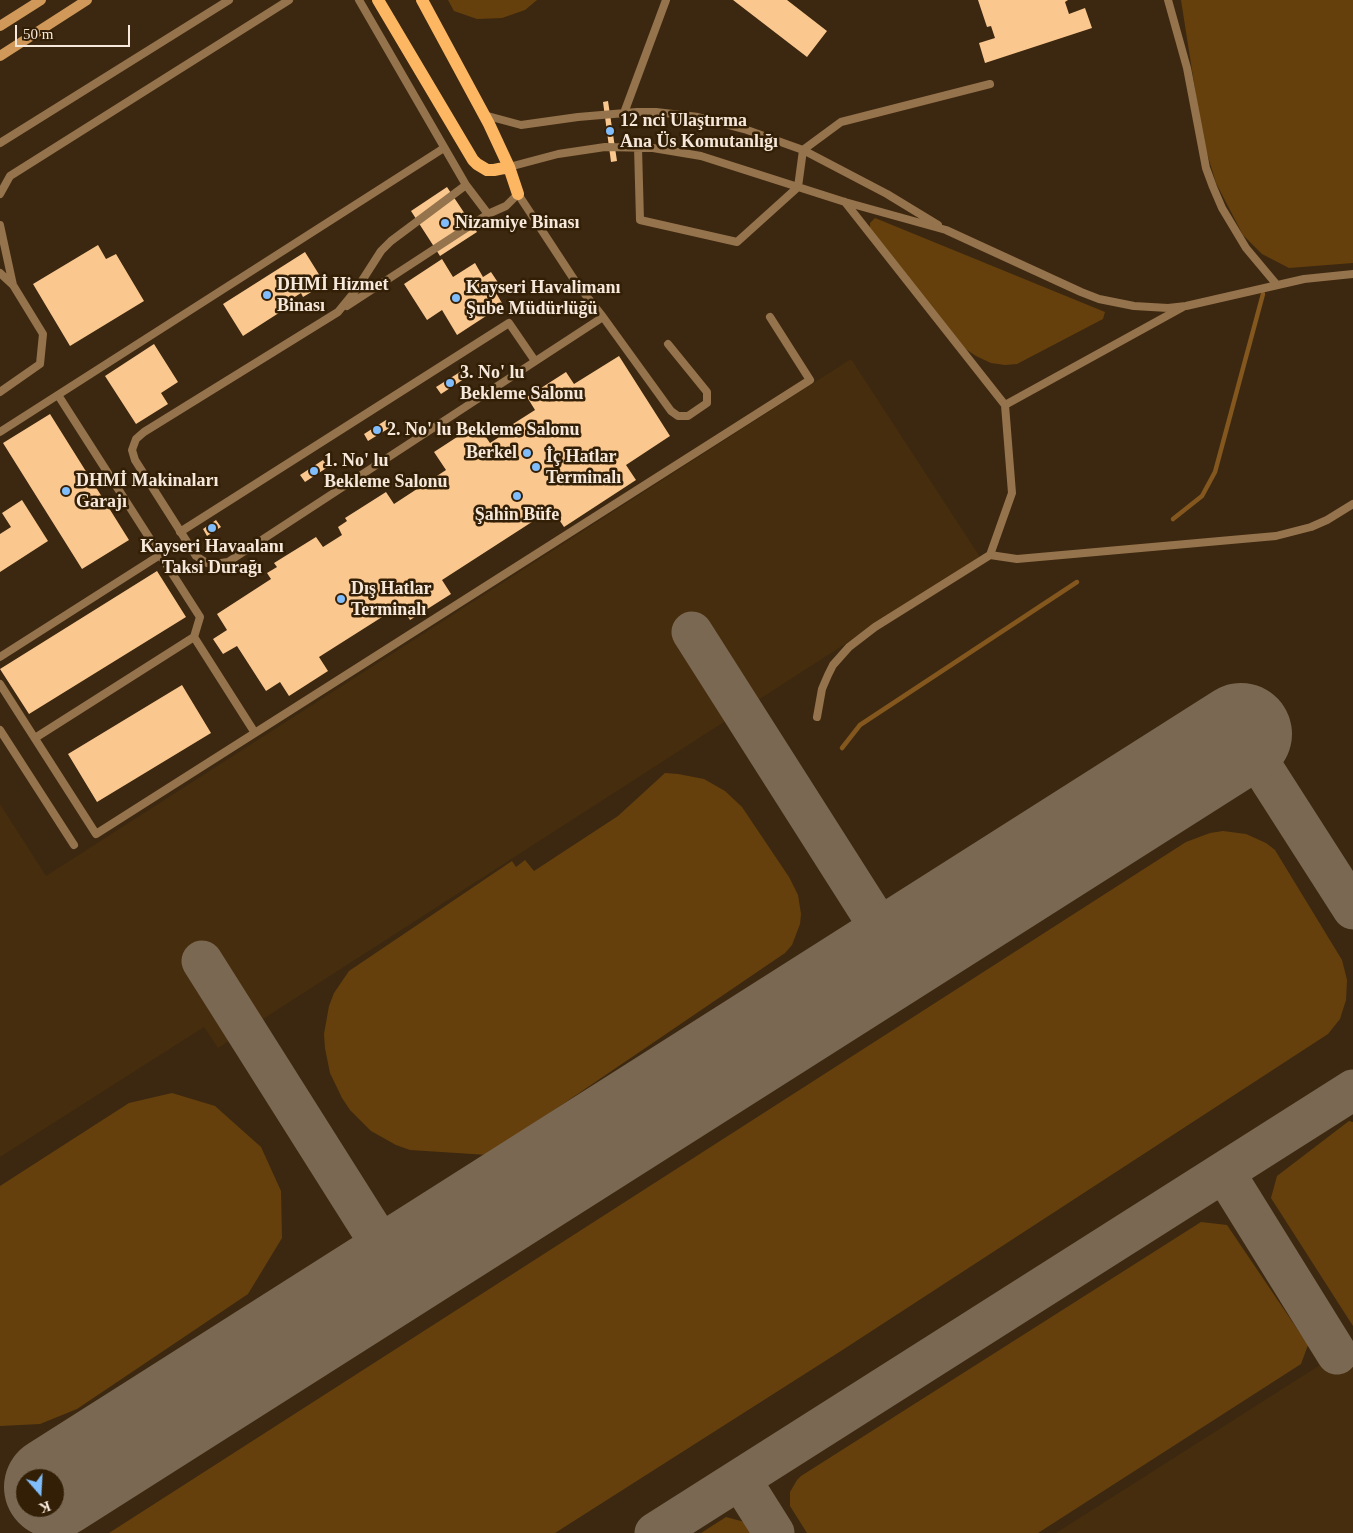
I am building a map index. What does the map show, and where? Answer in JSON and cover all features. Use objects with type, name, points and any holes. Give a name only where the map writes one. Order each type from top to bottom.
[{"type":"main road","points":[[0,26],[41,0]]},
{"type":"main road","points":[[0,56],[87,0]]},
{"type":"main road","points":[[378,0],[473,160],[487,170],[509,167]]},
{"type":"main road","points":[[422,0],[484,115],[509,167],[518,194]]},
{"type":"lane","points":[[0,143],[229,0]]},
{"type":"lane","points":[[0,194],[10,176],[289,0]]},
{"type":"lane","points":[[359,0],[466,185],[488,214]]},
{"type":"lane","points":[[624,113],[666,0]]},
{"type":"lane","points":[[1168,0],[1187,68],[1205,162],[1213,187],[1222,208],[1246,248],[1277,285]]},
{"type":"lane","points":[[638,147],[640,220],[737,242],[798,187],[803,150],[841,122],[990,84]]},
{"type":"lane","points":[[484,115],[521,125],[578,117],[656,112],[698,117],[747,130],[803,150],[887,194],[946,230],[1099,298],[1117,303],[1142,307],[1168,308],[1186,306],[1304,279],[1353,274]]},
{"type":"lane","points":[[509,167],[582,150],[605,147],[638,147],[677,151],[701,156],[845,202],[946,230]]},
{"type":"lane","points":[[0,432],[444,148]]},
{"type":"lane","points":[[338,312],[356,290],[381,251],[466,185]]},
{"type":"lane","points":[[603,317],[228,562],[214,564],[201,560],[192,551],[135,460],[132,450],[136,440],[144,432],[338,312],[488,214],[506,206],[518,194],[577,284],[603,317],[671,412],[678,416],[688,416],[706,404],[707,392],[668,344]]},
{"type":"lane","points":[[817,717],[822,689],[834,665],[849,647],[887,620],[990,555],[1012,493],[1005,405],[845,202]]},
{"type":"lane","points":[[0,225],[13,284],[43,334],[40,364],[0,392]]},
{"type":"lane","points":[[0,273],[13,284]]},
{"type":"lane","points":[[1005,405],[1186,306]]},
{"type":"lane","points":[[0,684],[96,834],[810,380],[770,317]]},
{"type":"lane","points":[[180,532],[509,323],[535,361]]},
{"type":"lane","points":[[35,738],[194,637],[200,618],[58,396]]},
{"type":"lane","points":[[990,555],[1017,559],[1276,536],[1311,527],[1353,504]]},
{"type":"lane","points":[[0,658],[160,555]]},
{"type":"lane","points":[[194,637],[255,733]]},
{"type":"lane","points":[[0,730],[74,845]]},
{"type":"shaded area","points":[[448,0],[537,0],[525,10],[502,18],[477,19],[454,11]]},
{"type":"shaded area","points":[[1181,0],[1353,0],[1353,263],[1289,268],[1262,254],[1243,235],[1216,183],[1203,140]]},
{"type":"shaded area","points":[[875,218],[1105,312],[1103,319],[1017,364],[991,363],[964,348],[870,230],[870,223]]},
{"type":"shaded area","points":[[851,359],[980,557],[218,1048],[204,1027],[0,1157],[0,804],[46,876]]},
{"type":"shaded area","points":[[665,773],[704,779],[725,791],[742,807],[789,877],[798,895],[801,914],[800,924],[792,945],[785,953],[488,1155],[410,1150],[396,1145],[371,1131],[350,1110],[342,1098],[330,1073],[325,1048],[324,1034],[329,1006],[334,993],[349,971],[512,861],[516,867],[525,860],[534,871],[618,816]]},
{"type":"shaded area","points":[[1223,831],[1246,834],[1266,843],[1275,850],[1342,960],[1347,980],[1346,1000],[1340,1019],[1328,1034],[844,1349],[555,1533],[109,1533],[1186,842],[1210,833]]},
{"type":"shaded area","points":[[172,1093],[215,1106],[261,1147],[281,1191],[282,1238],[248,1294],[77,1409],[40,1424],[0,1426],[0,1186],[129,1103]]},
{"type":"shaded area","points":[[1349,1121],[1353,1122],[1353,1326],[1271,1198],[1277,1176]]},
{"type":"shaded area","points":[[1201,1222],[1227,1225],[1308,1345],[1301,1364],[1038,1533],[807,1533],[790,1506],[790,1492],[801,1476]]},
{"type":"shaded area","points":[[1353,1344],[1353,1533],[1056,1533]]},
{"type":"shaded area","points":[[726,1517],[752,1524],[758,1533],[701,1533]]},
{"type":"building","points":[[733,0],[787,0],[827,31],[807,57]]},
{"type":"building","points":[[978,0],[1068,0],[1065,2],[1069,14],[1085,8],[1092,28],[985,63],[979,43],[995,38],[991,26],[987,27]]},
{"type":"building","name":"12 nci Ulaştırma Ana Üs Komutanlığı","points":[[608,101],[617,161],[611,162],[603,102]]},
{"type":"building","name":"Nizamiye Binası","points":[[447,187],[477,232],[440,256],[411,211]]},
{"type":"building","points":[[98,245],[106,259],[116,254],[144,301],[70,346],[33,284]]},
{"type":"building","name":"DHMİ Hizmet Binası","points":[[305,252],[325,284],[303,297],[301,293],[282,305],[285,309],[243,336],[223,304]]},
{"type":"building","name":"Kayseri Havalimanı Şube Müdürlüğü","points":[[442,259],[453,277],[475,263],[483,277],[491,272],[501,287],[495,291],[503,305],[457,335],[442,310],[427,320],[404,284]]},
{"type":"building","points":[[154,344],[178,382],[161,393],[168,404],[136,424],[105,376]]},
{"type":"building","points":[[619,356],[670,436],[626,465],[636,480],[564,527],[552,509],[442,580],[451,594],[410,620],[401,605],[319,657],[328,671],[289,696],[280,682],[266,691],[237,646],[223,654],[213,639],[227,630],[217,614],[271,579],[267,573],[277,567],[274,563],[316,537],[323,547],[342,535],[338,527],[347,521],[345,518],[386,492],[394,504],[446,470],[434,452],[477,424],[490,443],[504,434],[502,431],[535,410],[527,397],[566,372],[574,384]]},
{"type":"building","name":"3. No' lu Bekleme Salonu","points":[[460,372],[464,379],[441,394],[436,387]]},
{"type":"building","name":"DHMİ Makinaları Garajı","points":[[50,414],[129,540],[82,569],[3,443]]},
{"type":"building","name":"2. No' lu Bekleme Salonu","points":[[386,420],[391,427],[368,441],[364,434]]},
{"type":"building","name":"1. No' lu Bekleme Salonu","points":[[323,460],[328,467],[305,482],[300,475]]},
{"type":"building","points":[[22,500],[48,541],[0,572],[0,534],[11,527],[2,513]]},
{"type":"building","name":"Kayseri Havaalanı Taksi Durağı","points":[[216,520],[221,527],[207,536],[203,529]]},
{"type":"building","points":[[157,571],[186,617],[29,714],[0,669]]},
{"type":"building","points":[[182,685],[211,733],[97,802],[68,754]]},
{"type":"waterway","points":[[1173,519],[1202,496],[1215,472],[1263,294]]},
{"type":"waterway","points":[[842,748],[860,725],[1077,582]]},
{"type":"taxiway","points":[[692,632],[896,953]]},
{"type":"taxiway","points":[[1241,734],[1353,909]]},
{"type":"taxiway","points":[[202,961],[397,1270]]},
{"type":"taxiway","points":[[655,1533],[1353,1090]]},
{"type":"taxiway","points":[[1224,1172],[1337,1354]]},
{"type":"taxiway","points":[[740,1479],[774,1533]]},
{"type":"runway","points":[[65,1481],[1241,734]]},
{"type":"place","name":"12 nci Ulaştırma Ana Üs Komutanlığı","points":[[610,131]]},
{"type":"place","name":"Nizamiye Binası","points":[[445,223]]},
{"type":"place","name":"DHMİ Hizmet Binası","points":[[267,295]]},
{"type":"place","name":"Kayseri Havalimanı Şube Müdürlüğü","points":[[456,298]]},
{"type":"place","name":"3. No' lu Bekleme Salonu","points":[[450,383]]},
{"type":"place","name":"2. No' lu Bekleme Salonu","points":[[377,430]]},
{"type":"place","name":"Berkel","points":[[527,453]]},
{"type":"place","name":"İç Hatlar Terminalı","points":[[536,467]]},
{"type":"place","name":"1. No' lu Bekleme Salonu","points":[[314,471]]},
{"type":"place","name":"DHMİ Makinaları Garajı","points":[[66,491]]},
{"type":"place","name":"Şahin Büfe","points":[[517,496]]},
{"type":"place","name":"Kayseri Havaalanı Taksi Durağı","points":[[212,528]]},
{"type":"place","name":"Dış Hatlar Terminalı","points":[[341,599]]}]
